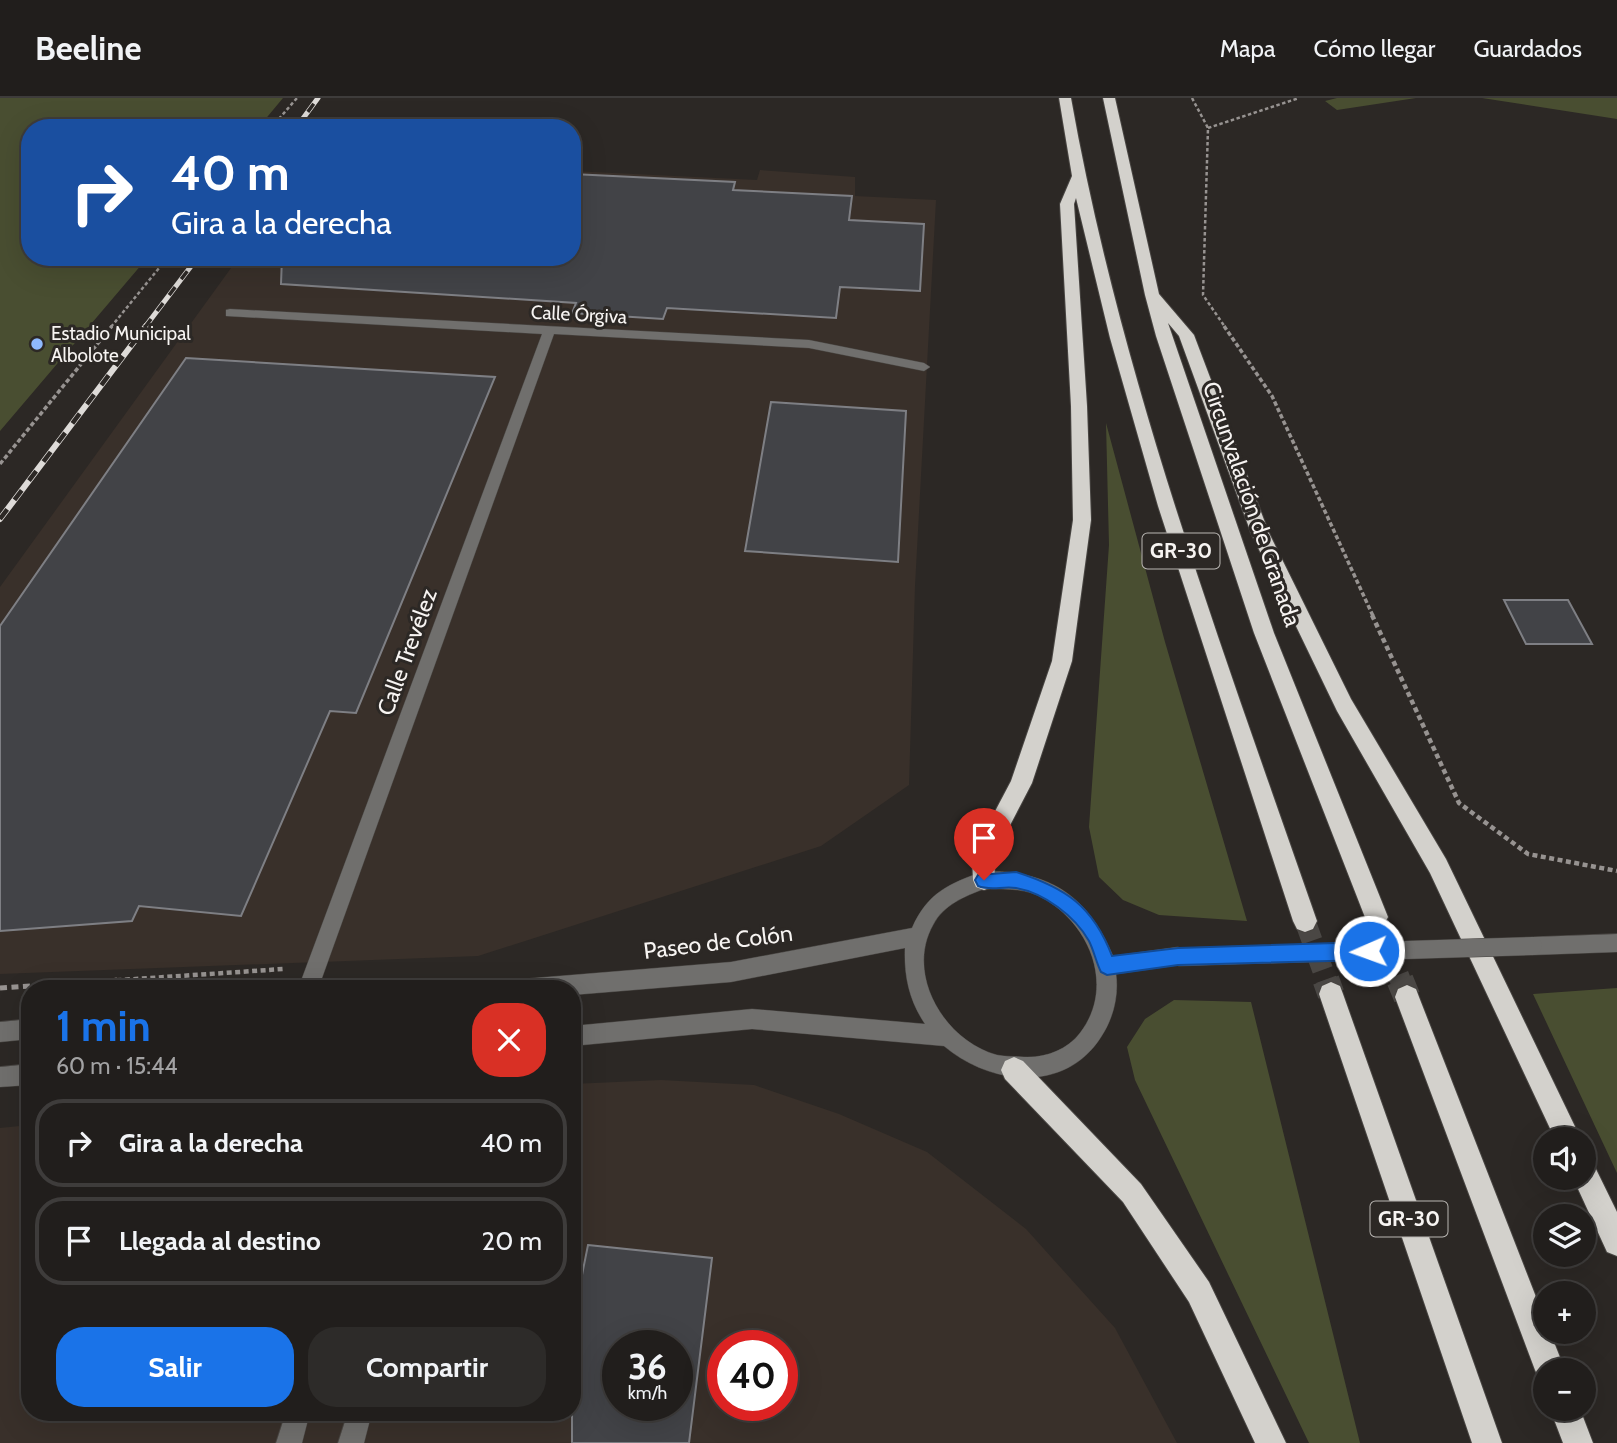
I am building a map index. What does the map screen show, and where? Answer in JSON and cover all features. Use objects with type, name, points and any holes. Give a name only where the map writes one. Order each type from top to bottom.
[{"type":"highway","name":"GR-30","points":[[1065,98],[1094,252],[1178,540],[1305,921]]},
{"type":"highway","name":"Circunvalación de Granada","points":[[1109,98],[1152,295],[1264,633],[1376,917]]},
{"type":"highway","points":[[984,880],[983,855],[1021,783],[1062,661],[1083,520],[1067,204],[1079,174]]},
{"type":"highway","points":[[1152,295],[1186,335],[1260,533],[1344,705],[1438,866],[1562,1127]]},
{"type":"highway","name":"GR-30","points":[[1331,994],[1488,1443]]},
{"type":"highway","points":[[1407,997],[1545,1358]]},
{"type":"highway","points":[[1014,1070],[1132,1193],[1199,1292],[1271,1443]]},
{"type":"highway","points":[[1592,1190],[1617,1242]]},
{"type":"highway","points":[[1570,1421],[1578,1443]]},
{"type":"street","name":"Calle Órgiva","points":[[230,313],[809,344],[924,367]]},
{"type":"street","name":"Calle Trevélez","points":[[311,980],[549,331]]},
{"type":"street","points":[[984,880],[1016,880],[1046,890],[1074,909],[1095,935],[1107,966],[1108,998],[1098,1028],[1077,1052],[1049,1066],[1014,1070],[988,1064],[965,1053],[944,1036],[926,1013],[916,987],[913,960],[917,936],[933,909],[955,890],[984,880]]},
{"type":"street","name":"Paseo de Colón","points":[[581,984],[731,972],[917,936]]},
{"type":"street","points":[[1107,966],[1178,957],[1617,943]]},
{"type":"street","points":[[581,1035],[752,1019],[944,1036]]},
{"type":"street","points":[[0,1032],[21,1030]]},
{"type":"street","points":[[0,1077],[21,1075]]},
{"type":"street","points":[[289,1443],[295,1421]]},
{"type":"street","points":[[351,1443],[357,1421]]},
{"type":"path","points":[[279,119],[297,98]]},
{"type":"path","points":[[1192,98],[1208,128],[1203,295],[1272,396],[1459,803],[1528,854],[1617,871]]},
{"type":"path","points":[[1208,128],[1299,98]]},
{"type":"path","points":[[0,464],[161,266]]},
{"type":"path","points":[[120,980],[316,967]]},
{"type":"path","points":[[0,988],[21,987]]},
{"type":"shaded area","points":[[760,170],[855,177],[855,196],[936,200],[915,586],[909,785],[821,846],[478,956],[0,974],[0,587],[232,266],[581,266],[581,171],[757,180]]},
{"type":"shaded area","points":[[661,1080],[754,1085],[839,1114],[927,1152],[1026,1229],[1115,1328],[1177,1443],[0,1443],[0,1128],[21,1126],[21,1421],[581,1421],[581,1084]]},
{"type":"green space","name":"Estadio Municipal Albolote","points":[[0,98],[283,98],[266,119],[21,119],[21,266],[140,266],[0,431]]},
{"type":"green space","points":[[1337,98],[1416,98],[1337,110],[1325,101]]},
{"type":"green space","points":[[1482,98],[1617,98],[1617,119]]},
{"type":"green space","points":[[1106,423],[1165,642],[1247,921],[1159,915],[1123,900],[1099,877],[1089,827],[1109,545]]},
{"type":"green space","points":[[1617,988],[1617,1173],[1596,1127],[1533,994]]},
{"type":"green space","points":[[1174,1000],[1251,1002],[1360,1443],[1309,1443],[1135,1080],[1127,1047],[1145,1019]]},
{"type":"building","points":[[581,174],[735,182],[733,190],[852,196],[849,220],[924,224],[920,291],[840,287],[836,318],[667,308],[663,319],[572,313],[576,303],[281,284],[282,266],[581,266]]},
{"type":"building","points":[[186,358],[495,377],[356,713],[330,711],[241,916],[139,906],[132,921],[0,931],[0,626]]},
{"type":"building","points":[[771,402],[906,411],[898,562],[745,551]]},
{"type":"building","points":[[1504,600],[1568,600],[1592,644],[1526,644]]},
{"type":"building","points":[[588,1245],[712,1258],[693,1411],[693,1330],[602,1330],[602,1421],[692,1421],[689,1443],[572,1443],[572,1421],[581,1421],[581,1280]]},
{"type":"tunnel","points":[[1376,917],[1401,982]]},
{"type":"tunnel","points":[[1305,921],[1327,982]]},
{"type":"tunnel","points":[[1326,980],[1331,994]]},
{"type":"tunnel","points":[[1400,980],[1407,997]]},
{"type":"railway","points":[[303,119],[318,98]]},
{"type":"railway","points":[[145,327],[191,266]]},
{"type":"railway","points":[[0,519],[146,326]]},
{"type":"place","name":"Estadio Municipal Albolote","points":[[37,344]]},
{"type":"route","points":[[984,880],[1016,880],[1046,890],[1074,909],[1095,935],[1107,966],[1178,957],[1369,951]]}]
